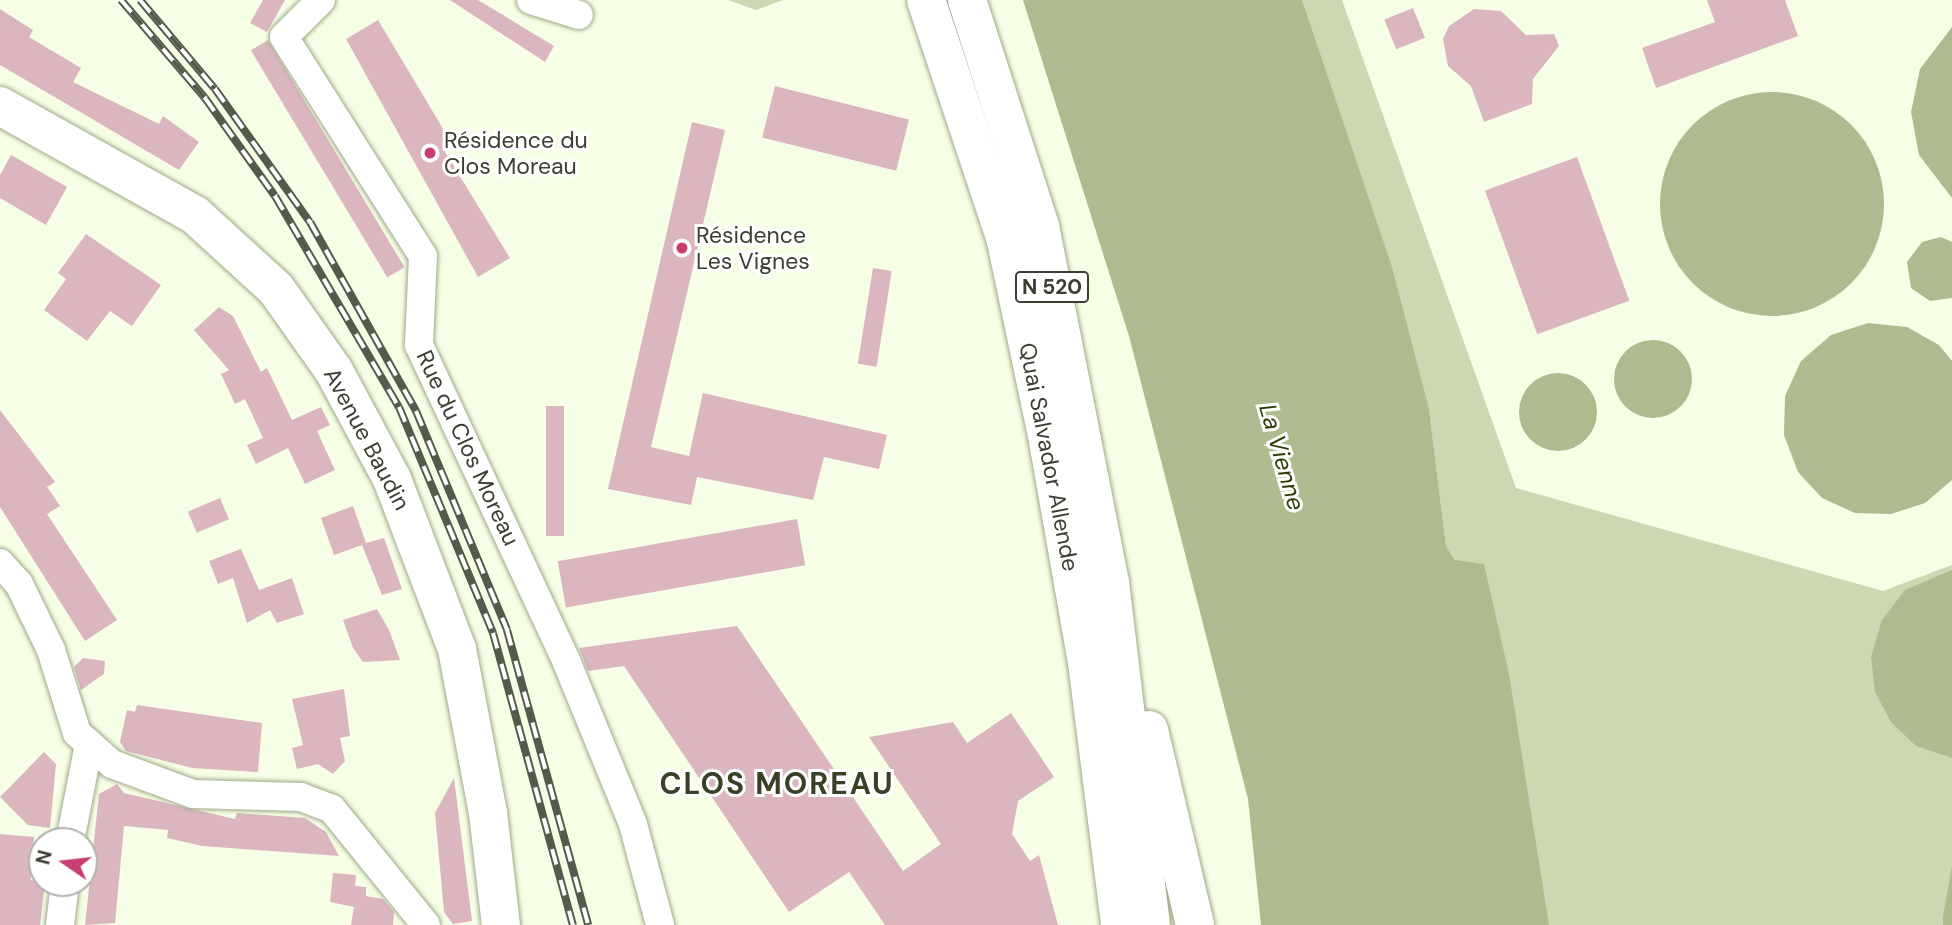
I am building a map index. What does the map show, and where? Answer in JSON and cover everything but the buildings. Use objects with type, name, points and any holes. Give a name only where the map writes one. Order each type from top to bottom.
[{"type":"main road","name":"Quai Salvador Allende","points":[[926,0],[1006,241],[1037,388],[1087,662],[1121,925]]},
{"type":"main road","name":"Quai Salvador Allende","points":[[967,0],[1040,226],[1110,582],[1151,925]]},
{"type":"main road","name":"Avenue Baudin","points":[[0,106],[195,215],[276,289],[334,371],[392,479],[457,649],[488,813],[501,925]]},
{"type":"main road","points":[[1110,582],[1195,925]]},
{"type":"street","name":"Rue du Clos Moreau","points":[[321,0],[284,37],[423,256],[419,345],[564,654],[633,824],[660,925]]},
{"type":"street","points":[[531,0],[579,15]]},
{"type":"street","points":[[0,563],[19,584],[51,650],[77,733],[89,744],[144,780],[194,794],[300,797],[332,809],[426,925]]},
{"type":"street","points":[[71,827],[75,788],[89,744]]},
{"type":"street","points":[[60,925],[63,897]]},
{"type":"shaded area","points":[[728,0],[783,0],[756,10]]},
{"type":"shaded area","points":[[1302,0],[1342,0],[1516,488],[1883,591],[1952,565],[1952,925],[1549,925],[1455,560],[1446,546],[1429,409]]},
{"type":"water","name":"La Vienne","points":[[1023,0],[1302,0],[1392,267],[1429,409],[1446,546],[1455,560],[1484,564],[1509,674],[1549,925],[1261,925],[1248,799],[1129,336]]},
{"type":"water","points":[[1952,27],[1952,198],[1919,155],[1911,112],[1920,69]]},
{"type":"water","points":[[1783,92],[1805,96],[1825,105],[1843,117],[1859,133],[1880,171],[1884,204],[1880,237],[1876,247],[1859,275],[1843,291],[1805,312],[1761,316],[1739,312],[1719,303],[1701,291],[1685,275],[1664,237],[1660,193],[1664,171],[1673,151],[1685,133],[1701,117],[1739,96]]},
{"type":"water","points":[[1941,237],[1952,242],[1952,298],[1930,301],[1911,288],[1907,262],[1922,242]]},
{"type":"water","points":[[1868,323],[1907,327],[1939,345],[1952,361],[1952,480],[1925,503],[1891,514],[1855,513],[1822,498],[1798,472],[1784,435],[1785,396],[1801,361],[1831,335]]},
{"type":"water","points":[[1645,340],[1661,340],[1675,346],[1686,357],[1692,371],[1692,387],[1686,401],[1675,412],[1661,418],[1645,418],[1631,412],[1620,401],[1614,387],[1614,371],[1620,357],[1631,346]]},
{"type":"water","points":[[1550,373],[1566,373],[1580,379],[1591,390],[1597,404],[1597,420],[1591,434],[1580,445],[1566,451],[1550,451],[1536,445],[1525,434],[1519,420],[1519,404],[1525,390],[1536,379]]},
{"type":"water","points":[[1952,570],[1952,758],[1916,746],[1891,722],[1875,692],[1871,657],[1882,620],[1905,590]]},
{"type":"water","points":[[1952,866],[1952,925],[1943,925],[1943,916]]},
{"type":"railway","points":[[121,0],[205,98],[275,196],[399,407],[493,633],[573,925]]},
{"type":"railway","points":[[140,0],[215,89],[310,222],[416,411],[507,630],[588,925]]},
{"type":"place","name":"Résidence du Clos Moreau","points":[[430,153]]},
{"type":"place","name":"Résidence Les Vignes","points":[[682,248]]},
{"type":"district","name":"CLOS MOREAU","points":[[777,784]]}]
